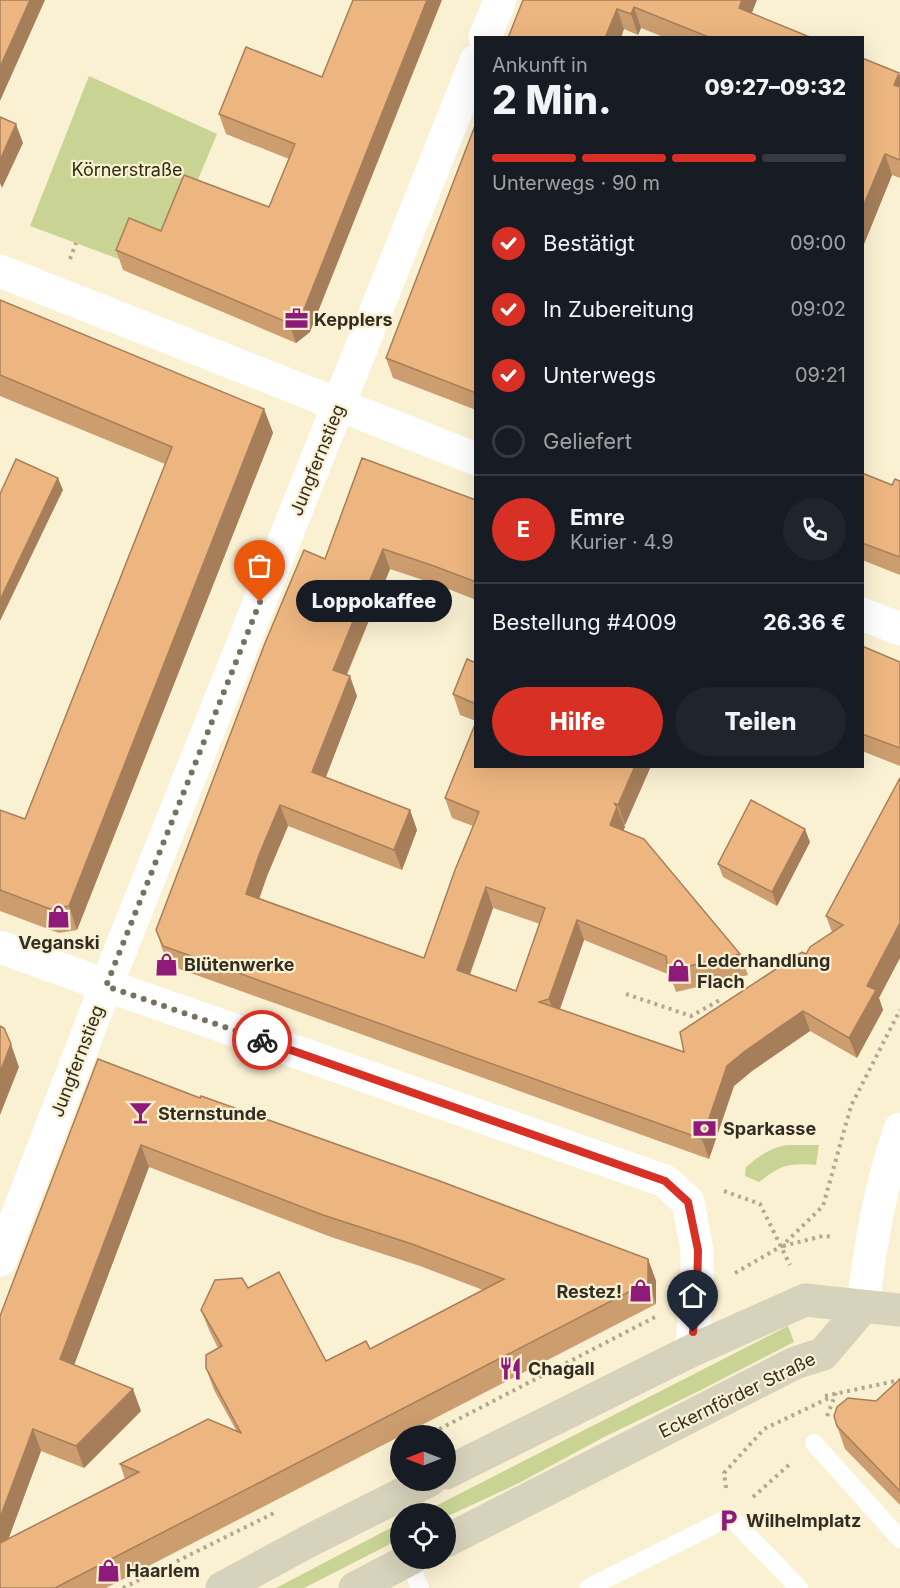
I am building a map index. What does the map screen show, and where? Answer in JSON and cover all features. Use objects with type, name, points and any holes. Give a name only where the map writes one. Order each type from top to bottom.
[{"type":"main road","points":[[456,1468],[690,1351],[805,1300],[900,1310]]},
{"type":"main road","name":"Eckernförder Straße","points":[[456,1536],[795,1363],[823,1354],[863,1306]]},
{"type":"main road","points":[[222,1588],[408,1491]]},
{"type":"main road","points":[[354,1588],[414,1569]]},
{"type":"street","points":[[486,36],[500,0]]},
{"type":"street","name":"Jungfernstieg","points":[[0,1260],[106,986],[474,66]]},
{"type":"street","points":[[0,271],[474,458]]},
{"type":"street","points":[[864,615],[900,629]]},
{"type":"street","points":[[0,946],[106,986],[665,1181],[688,1202],[698,1250],[697,1295],[690,1351]]},
{"type":"street","points":[[863,1306],[871,1241],[898,1142]]},
{"type":"lane","points":[[814,1443],[900,1539]]},
{"type":"lane","points":[[588,1588],[730,1517],[799,1588]]},
{"type":"path","points":[[626,994],[691,1016],[720,1000]]},
{"type":"path","points":[[447,1425],[697,1295],[782,1246],[824,1206],[851,1106],[900,1010]]},
{"type":"path","points":[[721,1190],[760,1204],[791,1268]]},
{"type":"path","points":[[782,1246],[823,1236]]},
{"type":"path","points":[[724,1473],[764,1429],[837,1394],[900,1380]]},
{"type":"path","points":[[826,1419],[837,1394]]},
{"type":"path","points":[[730,1517],[814,1443]]},
{"type":"path","points":[[123,1588],[279,1510]]},
{"type":"green space","name":"Körnerstraße","points":[[89,76],[217,134],[168,251],[127,262],[30,226]]},
{"type":"green space","points":[[787,1145],[819,1145],[816,1165],[785,1166],[759,1182],[745,1176],[746,1167],[756,1159],[770,1150]]},
{"type":"green space","points":[[788,1326],[794,1342],[604,1437],[519,1483],[456,1512],[456,1503],[442,1503]]},
{"type":"green space","points":[[390,1528],[390,1544],[304,1588],[276,1588]]},
{"type":"building","points":[[0,0],[30,0],[0,67]]},
{"type":"building","points":[[353,0],[427,0],[303,312],[289,323],[116,250],[129,218],[161,231],[184,175],[269,207],[295,144],[219,114],[246,47],[322,77]]},
{"type":"building","points":[[523,0],[742,0],[739,8],[807,36],[706,36],[634,7],[631,14],[617,9],[606,36],[509,36]]},
{"type":"building","points":[[864,59],[899,73],[894,85],[900,87],[900,160],[885,154],[864,204]]},
{"type":"building","points":[[0,117],[16,124],[0,160]]},
{"type":"building","points":[[474,128],[474,392],[386,358]]},
{"type":"building","points":[[0,300],[264,409],[69,906],[50,909],[0,890],[0,810],[25,819],[172,447],[0,375]]},
{"type":"building","points":[[362,458],[474,499],[474,581],[383,549],[333,670],[350,676],[312,772],[410,810],[394,850],[280,805],[246,894],[424,958],[455,870],[479,812],[445,798],[474,727],[474,768],[634,768],[618,805],[614,803],[617,807],[610,825],[644,839],[740,954],[668,971],[666,956],[577,920],[549,999],[539,1002],[684,1052],[680,1032],[802,952],[806,954],[810,947],[843,925],[826,916],[900,778],[900,923],[867,986],[876,990],[849,1038],[803,1011],[727,1066],[702,1139],[163,946],[156,930],[265,643],[304,550],[325,559]],"holes":[[[486,887],[545,908],[516,991],[457,970]]]},
{"type":"building","points":[[16,459],[58,478],[0,600],[0,494]]},
{"type":"building","points":[[864,474],[892,485],[895,479],[900,481],[900,557],[864,544]]},
{"type":"building","points":[[864,647],[900,662],[900,748],[864,735]]},
{"type":"building","points":[[467,659],[474,662],[474,703],[453,694]]},
{"type":"building","points":[[751,800],[805,829],[772,892],[718,864]]},
{"type":"building","points":[[0,1026],[4,1028],[11,1044],[0,1072]]},
{"type":"building","points":[[98,1059],[200,1098],[201,1096],[437,1180],[648,1259],[648,1282],[55,1588],[0,1588],[0,1543],[139,1472],[120,1464],[208,1419],[241,1433],[206,1368],[206,1355],[222,1346],[201,1310],[215,1280],[242,1278],[248,1288],[279,1272],[326,1361],[366,1341],[370,1349],[504,1279],[412,1244],[323,1215],[141,1145],[60,1359],[133,1389],[76,1446],[33,1429],[0,1518],[0,1316]]},
{"type":"building","points":[[900,1379],[900,1491],[837,1426],[834,1416],[837,1407],[848,1398],[876,1401]]},
{"type":"way so far","points":[[260,602],[106,986],[262,1040]]},
{"type":"place","name":"Kepplers","points":[[296,319]]},
{"type":"place","name":"Loppokaffee","points":[[260,602]]},
{"type":"place","name":"Veganski","points":[[59,916]]},
{"type":"place","name":"Blütenwerke","points":[[166,964]]},
{"type":"place","name":"Lederhandlung Flach","points":[[679,970]]},
{"type":"place","name":"Sternstunde","points":[[140,1113]]},
{"type":"place","name":"Sparkasse","points":[[705,1128]]},
{"type":"place","name":"Restez!","points":[[640,1291]]},
{"type":"place","name":"Chagall","points":[[510,1368]]},
{"type":"place","name":"Wilhelmplatz","points":[[728,1520]]},
{"type":"place","name":"Haarlem","points":[[108,1570]]},
{"type":"route","points":[[262,1040],[665,1181],[688,1202],[698,1250],[693,1332]]}]
